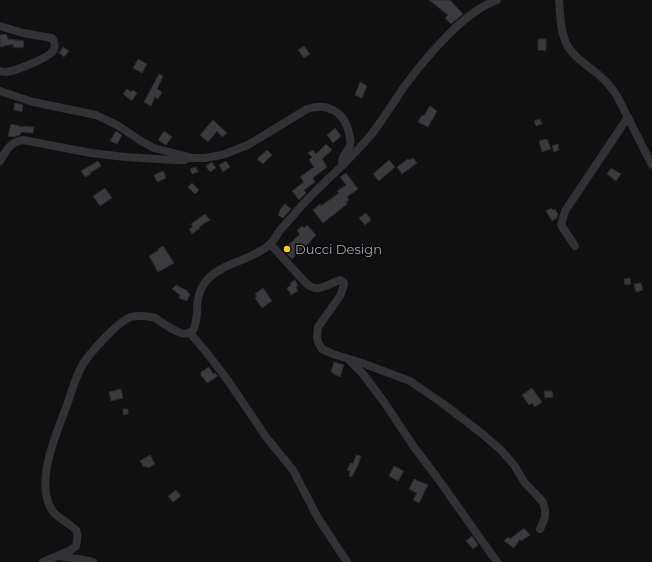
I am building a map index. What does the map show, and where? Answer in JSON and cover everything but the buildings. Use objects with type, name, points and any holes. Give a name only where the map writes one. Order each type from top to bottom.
[{"type":"street","points":[[43,562],[70,551],[76,546],[76,530],[54,513],[48,503],[46,492],[46,475],[51,448],[82,364],[105,338],[130,317],[153,317],[174,330],[183,333],[190,333],[193,331],[196,321],[200,288],[207,279],[214,273],[251,256],[270,244],[301,207],[343,165],[370,135],[422,64],[438,45],[461,22],[487,4],[497,0]]},
{"type":"street","points":[[559,0],[561,26],[565,42],[587,66],[606,81],[612,88],[652,165]]},
{"type":"street","points":[[0,26],[23,33],[52,38],[54,40],[55,47],[53,52],[35,62],[11,71],[0,71]]},
{"type":"street","points":[[0,91],[33,102],[96,115],[117,125],[154,148],[189,158],[205,158],[222,155],[236,150],[266,135],[307,109],[322,107],[337,112],[342,116],[347,125],[350,145],[342,158],[343,165]]},
{"type":"street","points":[[575,246],[561,225],[565,212],[628,117]]},
{"type":"street","points":[[0,161],[14,142],[22,140],[91,154],[174,160],[184,160],[189,158]]},
{"type":"street","points":[[270,244],[308,285],[314,288],[321,288],[340,280],[344,283],[340,296],[318,328],[318,342],[322,349],[410,381],[458,414],[501,450],[514,465],[525,483],[543,502],[545,517],[540,528]]},
{"type":"street","points":[[190,333],[229,382],[266,437],[293,470],[318,518],[347,562]]},
{"type":"street","points":[[347,358],[363,374],[384,402],[414,447],[441,482],[497,562]]},
{"type":"street","points":[[59,556],[93,562]]},
{"type":"place","name":"Ducci Design","points":[[287,249]]}]
